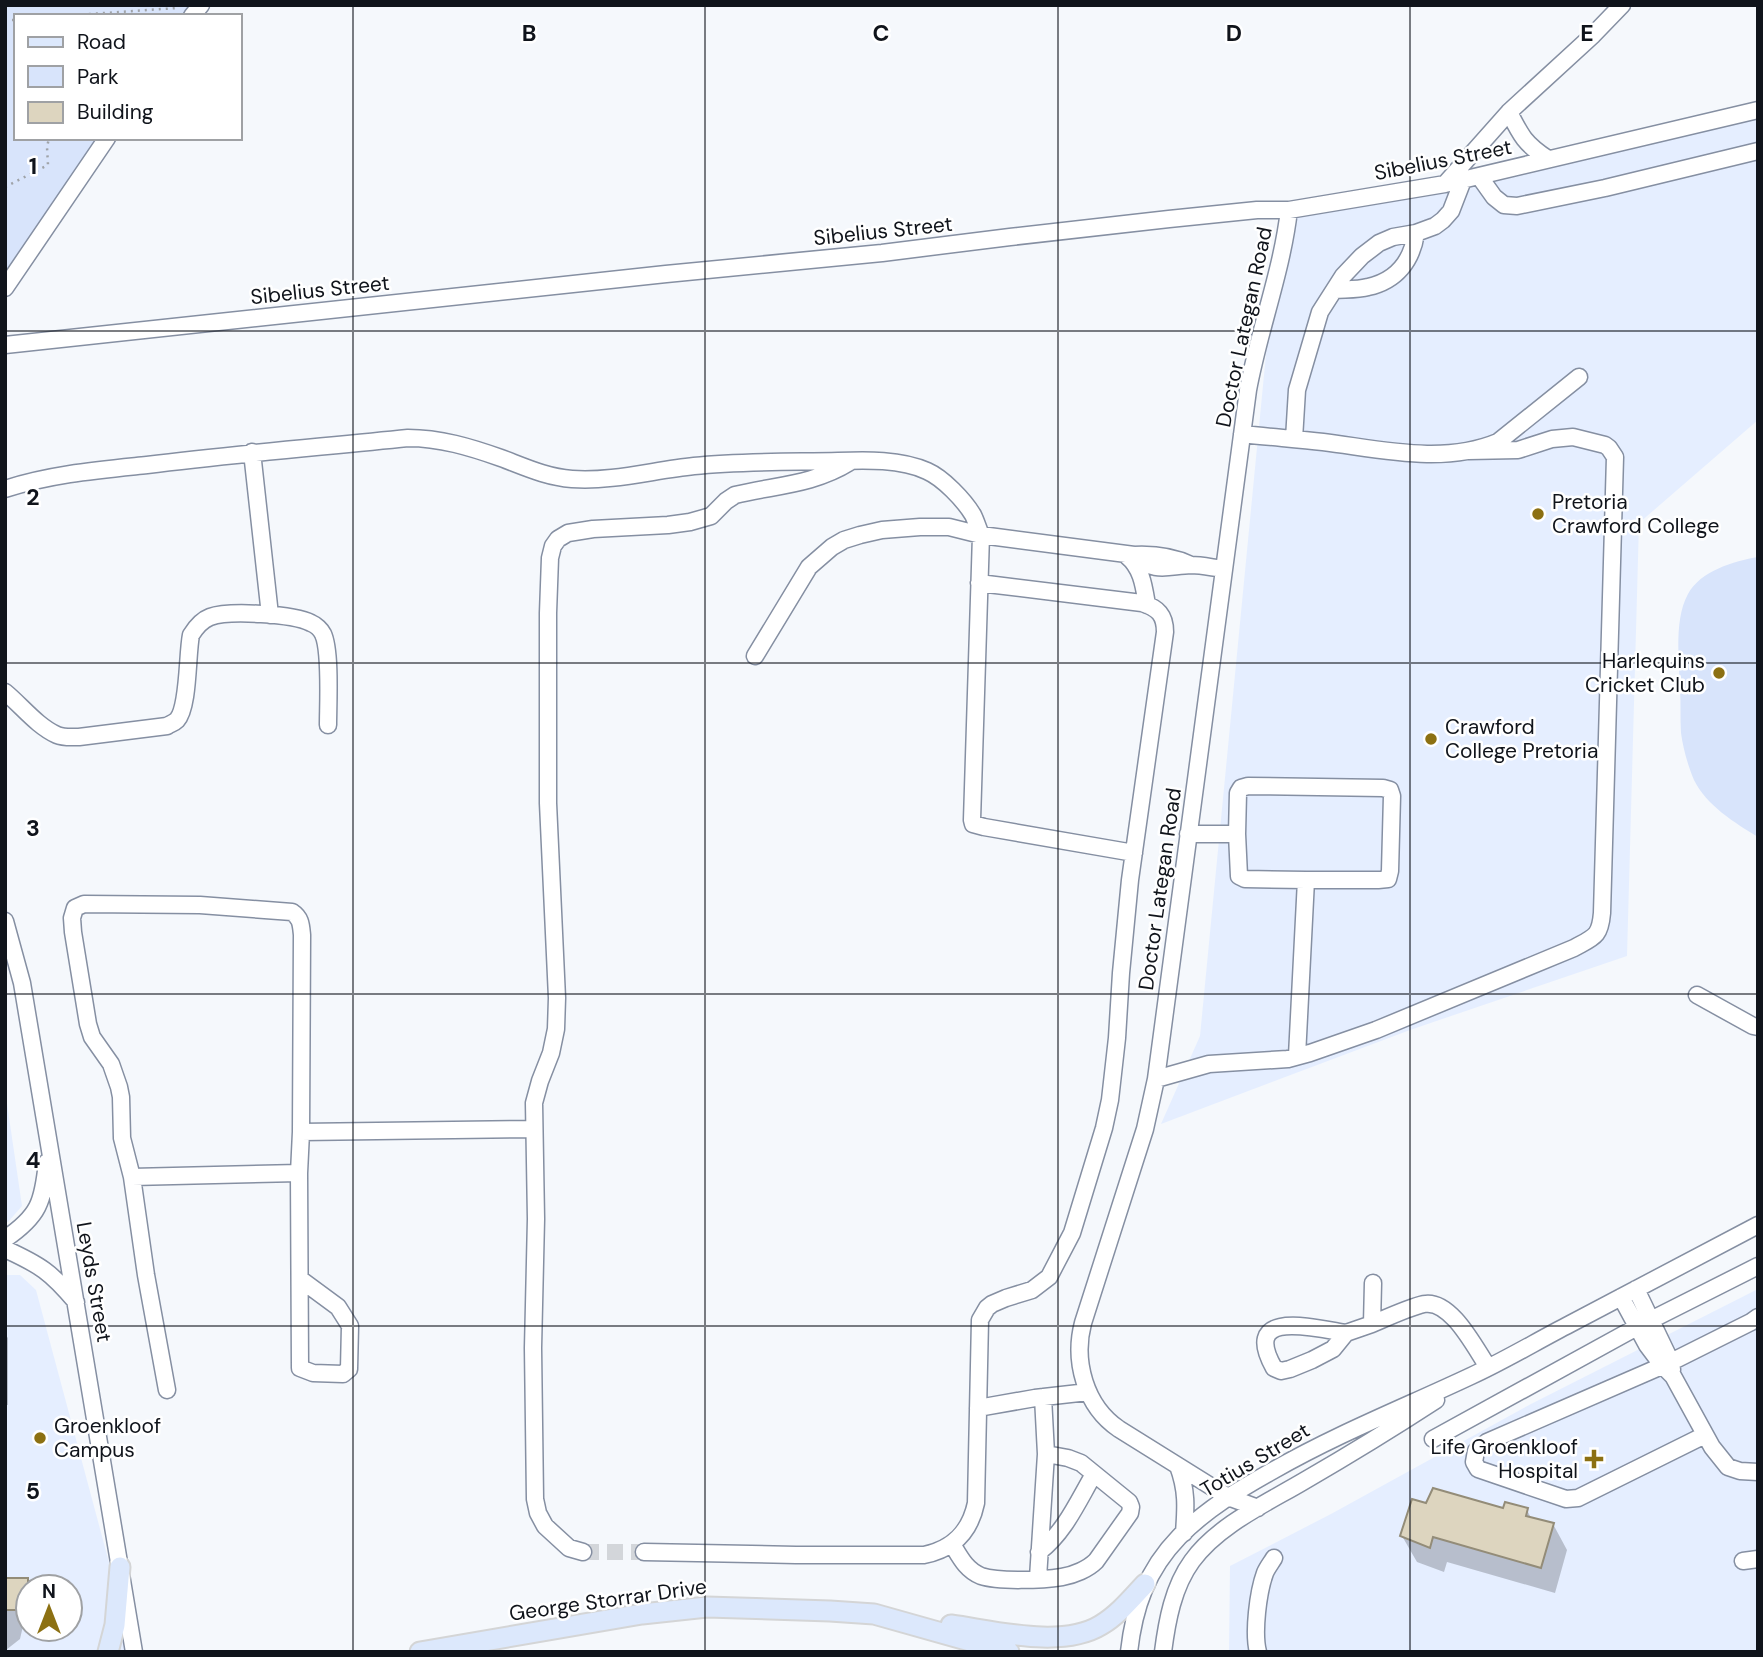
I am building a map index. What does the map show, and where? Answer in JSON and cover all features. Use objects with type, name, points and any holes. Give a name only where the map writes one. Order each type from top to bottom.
[{"type":"main road","points":[[108,1652],[115,1625],[120,1567]]},
{"type":"main road","points":[[874,1614],[1030,1636],[1056,1637],[1082,1633],[1104,1624],[1145,1584]]},
{"type":"main road","name":"George Storrar Drive","points":[[420,1652],[642,1614],[707,1607],[874,1614],[1009,1652]]},
{"type":"street","points":[[1445,184],[1509,112],[1622,5]]},
{"type":"street","name":"Sibelius Street","points":[[5,345],[882,253],[1257,210],[1289,210],[1445,184],[1758,110]]},
{"type":"street","points":[[1509,112],[1525,141],[1548,159]]},
{"type":"street","points":[[5,288],[106,140]]},
{"type":"street","points":[[1294,439],[1297,390],[1320,312],[1342,276],[1379,243],[1393,237],[1416,233],[1443,220],[1471,178],[1504,205],[1517,206],[1758,151]]},
{"type":"street","name":"Doctor Lategan Road","points":[[1258,1508],[1228,1497],[1114,1425],[1098,1409],[1088,1392],[1080,1359],[1080,1334],[1145,1129],[1156,1079],[1242,434],[1253,367],[1284,245],[1289,210]]},
{"type":"street","points":[[1334,290],[1370,287],[1392,275],[1410,258],[1416,233]]},
{"type":"street","points":[[1468,451],[1498,442],[1579,377]]},
{"type":"street","points":[[1156,1079],[1209,1064],[1288,1059],[1376,1030],[1574,948],[1594,937],[1600,928],[1615,457],[1609,448],[1573,437],[1552,439],[1518,450],[1409,453],[1242,434]]},
{"type":"street","points":[[5,489],[48,477],[252,452],[408,438],[453,443],[553,477],[590,480],[711,464],[852,461],[894,463],[926,470],[963,500],[981,535],[974,824],[1134,853]]},
{"type":"street","points":[[252,452],[270,615]]},
{"type":"street","points":[[583,1552],[569,1548],[545,1527],[538,1513],[533,1442],[536,1219],[534,1103],[550,1061],[557,1007],[547,789],[550,558],[558,539],[568,533],[668,525],[701,519],[711,516],[726,500],[735,495],[805,482],[829,474],[852,461]]},
{"type":"street","points":[[755,656],[809,567],[822,554],[844,540],[882,530],[949,527],[981,535],[1128,554],[1158,567],[1191,565],[1224,569]]},
{"type":"street","points":[[1128,554],[1137,567],[1147,605]]},
{"type":"street","points":[[644,1552],[911,1556],[939,1552],[953,1544],[972,1518],[976,1503],[980,1320],[992,1304],[1032,1290],[1049,1277],[1072,1233],[1110,1100],[1126,908],[1166,622],[1160,611],[1147,605],[979,583]]},
{"type":"street","points":[[5,692],[46,728],[65,737],[167,726],[176,722],[184,704],[191,635],[197,626],[214,616],[270,615],[304,620],[322,633],[326,650],[328,725]]},
{"type":"street","points":[[1248,786],[1383,788],[1390,790],[1392,796],[1388,879],[1245,878],[1239,876],[1237,870],[1237,834],[1238,793],[1241,788],[1248,786]]},
{"type":"street","points":[[1188,834],[1237,834]]},
{"type":"street","points":[[1297,1056],[1306,880]]},
{"type":"street","points":[[167,1390],[142,1251],[132,1177],[122,1138],[121,1097],[115,1073],[92,1037],[88,1024],[72,932],[73,911],[80,905],[200,905],[292,912],[297,916],[302,935],[299,1173],[300,1368],[313,1373],[343,1374],[349,1369],[350,1326],[338,1307],[300,1279]]},
{"type":"street","name":"Leyds Street","points":[[5,921],[22,983],[134,1652]]},
{"type":"street","points":[[1697,995],[1758,1027]]},
{"type":"street","points":[[301,1132],[534,1129]]},
{"type":"street","points":[[5,1239],[27,1223],[36,1211],[43,1189],[48,1142]]},
{"type":"street","points":[[132,1177],[299,1173]]},
{"type":"street","name":"Totius Street","points":[[1129,1652],[1145,1584],[1161,1559],[1184,1533],[1228,1497],[1340,1434],[1481,1371],[1758,1225]]},
{"type":"street","points":[[5,1249],[40,1265],[77,1304]]},
{"type":"street","points":[[1433,1439],[1758,1266]]},
{"type":"street","points":[[1372,1324],[1373,1283]]},
{"type":"street","points":[[1636,1289],[1645,1324]]},
{"type":"street","points":[[1621,1297],[1645,1324],[1712,1447],[1728,1466],[1740,1471],[1758,1472]]},
{"type":"street","points":[[1346,1333],[1333,1349],[1290,1370],[1281,1371],[1274,1368],[1267,1356],[1265,1338],[1270,1330],[1280,1326],[1346,1333],[1425,1304],[1437,1305],[1455,1319],[1481,1371]]},
{"type":"street","points":[[1704,1435],[1572,1499],[1478,1469],[1474,1462],[1476,1451],[1487,1442],[1669,1368],[1758,1317]]},
{"type":"street","name":"Totius Street","points":[[1163,1652],[1167,1624],[1180,1582],[1199,1553],[1222,1532],[1390,1431],[1481,1371]]},
{"type":"street","points":[[978,1408],[1088,1392]]},
{"type":"street","points":[[1038,1578],[1046,1454],[1043,1397]]},
{"type":"street","points":[[953,1544],[964,1564],[981,1576],[1015,1580],[1063,1577],[1091,1566],[1101,1556],[1131,1511],[1129,1502],[1082,1463],[1046,1454]]},
{"type":"street","points":[[1178,1466],[1185,1490],[1184,1533]]},
{"type":"street","points":[[1039,1552],[1051,1542],[1066,1522],[1094,1474]]},
{"type":"street","points":[[1222,1532],[1228,1497]]},
{"type":"street","points":[[1258,1652],[1258,1602],[1265,1573],[1274,1559]]},
{"type":"path","points":[[117,5],[118,11]]},
{"type":"path","points":[[84,14],[197,9]]},
{"type":"path","points":[[5,187],[48,166],[49,140]]},
{"type":"shaded area","name":"Crawford College Pretoria","points":[[1758,107],[1758,420],[1639,523],[1627,956],[1410,1030],[1161,1124],[1200,1036],[1280,210]]},
{"type":"shaded area","points":[[5,1090],[22,1206],[8,1222],[5,1222]]},
{"type":"shaded area","name":"Groenkloof Campus","points":[[5,1275],[20,1275],[36,1290],[133,1652],[5,1652]]},
{"type":"shaded area","name":"Life Groenkloof Hospital","points":[[1758,1289],[1758,1652],[1229,1652],[1230,1566],[1531,1404]]},
{"type":"green space","points":[[5,5],[194,5],[187,14],[14,14],[14,140],[101,140],[5,277]]},
{"type":"green space","name":"Harlequins Cricket Club","points":[[1758,557],[1758,837],[1713,805],[1694,780],[1681,733],[1678,640],[1684,604],[1693,586],[1718,568]]},
{"type":"building","points":[[1433,1488],[1503,1508],[1505,1502],[1528,1508],[1526,1516],[1554,1523],[1541,1568],[1433,1537],[1430,1548],[1400,1536],[1412,1499],[1426,1503]]},
{"type":"building","points":[[5,1578],[14,1578],[14,1610],[5,1610]]},
{"type":"tunnel","points":[[583,1552],[644,1552]]},
{"type":"place","name":"Pretoria Crawford College","points":[[1538,514]]},
{"type":"place","name":"Harlequins Cricket Club","points":[[1719,673]]},
{"type":"place","name":"Crawford College Pretoria","points":[[1431,739]]},
{"type":"place","name":"Groenkloof Campus","points":[[40,1438]]},
{"type":"place","name":"Life Groenkloof Hospital","points":[[1594,1459]]}]
